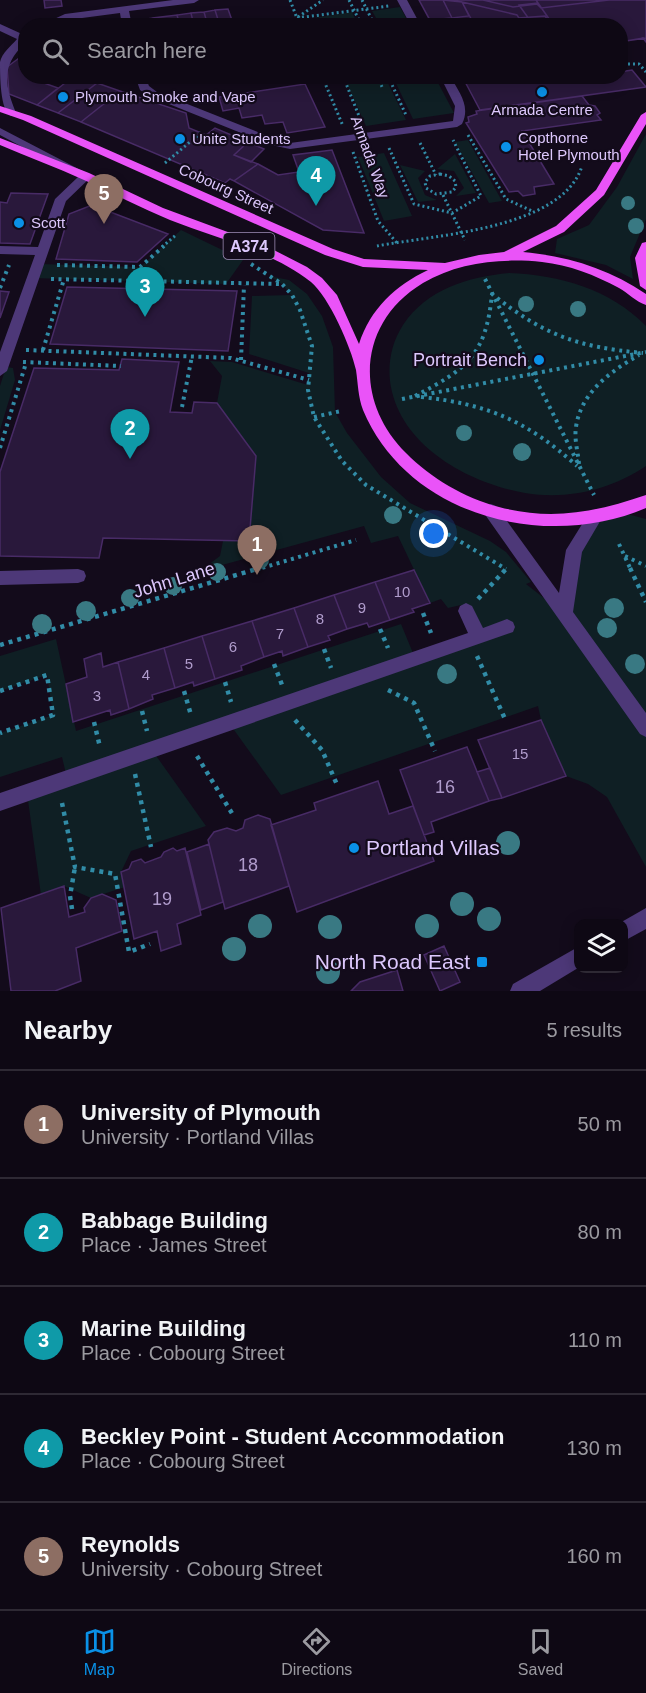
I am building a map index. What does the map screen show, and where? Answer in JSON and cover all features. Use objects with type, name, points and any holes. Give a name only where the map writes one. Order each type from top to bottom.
[{"type":"main road","name":"Cobourg Street","points":[[5,111],[329,252],[363,262],[447,266]]},
{"type":"main road","points":[[506,256],[560,229],[600,192],[646,115]]},
{"type":"main road","name":"A374","points":[[0,141],[86,176],[158,211],[273,255],[319,282],[346,328],[362,369]]},
{"type":"main road","points":[[646,246],[641,258],[646,286]]},
{"type":"main road","points":[[646,300],[612,279],[587,269],[542,258],[506,256],[447,266],[410,285],[386,306],[369,336],[362,369],[364,393],[372,417],[386,441],[406,463],[430,482],[459,499],[491,511],[537,520],[560,521],[594,518],[620,512],[646,501]]},
{"type":"street","points":[[63,18],[168,1],[194,0]]},
{"type":"street","points":[[403,2],[412,18]]},
{"type":"street","points":[[124,9],[126,18]]},
{"type":"street","points":[[0,27],[18,34]]},
{"type":"street","points":[[5,111],[1,72],[9,53],[18,43]]},
{"type":"street","name":"Armada Way","points":[[143,84],[153,94],[214,120],[275,143],[290,146],[457,124]]},
{"type":"street","points":[[449,84],[462,109],[462,116],[457,124]]},
{"type":"street","points":[[0,131],[86,176],[61,199],[39,264],[4,352],[0,371]]},
{"type":"street","points":[[0,250],[43,251]]},
{"type":"street","points":[[491,511],[646,728]]},
{"type":"street","points":[[564,614],[574,550],[594,518]]},
{"type":"street","points":[[0,578],[78,576]]},
{"type":"street","points":[[466,611],[473,638]]},
{"type":"street","points":[[0,802],[507,627]]},
{"type":"street","points":[[628,929],[646,918]]},
{"type":"street","points":[[520,991],[574,960]]},
{"type":"path","points":[[290,0],[297,18]]},
{"type":"path","points":[[297,18],[323,0]]},
{"type":"path","points":[[349,0],[358,18]]},
{"type":"path","points":[[362,0],[371,18]]},
{"type":"path","points":[[297,18],[403,2]]},
{"type":"path","points":[[628,64],[639,64],[646,72]]},
{"type":"path","name":"Armada Way","points":[[325,84],[378,221],[397,243]]},
{"type":"path","points":[[346,84],[368,136]]},
{"type":"path","points":[[381,84],[383,89]]},
{"type":"path","points":[[185,147],[214,120]]},
{"type":"path","points":[[457,124],[467,132],[506,199],[533,212]]},
{"type":"path","points":[[383,134],[414,204],[452,213],[481,196],[455,144]]},
{"type":"path","points":[[374,247],[502,225],[549,203],[578,181],[582,166]]},
{"type":"path","points":[[440,174],[453,179],[456,184],[455,190],[443,195],[433,193],[426,188],[425,182],[428,178],[440,174]]},
{"type":"path","points":[[443,195],[465,240]]},
{"type":"path","points":[[137,281],[140,267],[189,223]]},
{"type":"path","points":[[39,264],[140,267]]},
{"type":"path","points":[[0,288],[6,273]]},
{"type":"path","points":[[33,278],[244,285],[282,284],[292,295],[300,310],[312,346],[308,390],[314,417],[333,450],[366,485],[516,576]]},
{"type":"path","points":[[43,350],[64,279]]},
{"type":"path","points":[[485,279],[594,495]]},
{"type":"path","points":[[241,360],[244,285]]},
{"type":"path","points":[[492,294],[520,316],[562,338],[584,346],[645,352]]},
{"type":"path","points":[[415,396],[446,380],[469,361],[480,346],[488,327],[492,294]]},
{"type":"path","points":[[4,352],[43,350],[241,360],[309,380]]},
{"type":"path","points":[[4,352],[26,363],[121,366]]},
{"type":"path","points":[[402,399],[645,352]]},
{"type":"path","points":[[580,468],[576,425],[584,405],[594,388],[617,367],[645,352]]},
{"type":"path","points":[[182,407],[192,356]]},
{"type":"path","points":[[0,448],[26,363]]},
{"type":"path","points":[[415,396],[454,399],[487,407],[512,417],[540,433],[580,468]]},
{"type":"path","points":[[314,417],[341,411]]},
{"type":"path","name":"John Lane","points":[[0,645],[356,540]]},
{"type":"path","points":[[619,544],[646,602]]},
{"type":"path","points":[[624,556],[646,566]]},
{"type":"path","points":[[466,611],[506,569]]},
{"type":"path","points":[[473,638],[505,719]]},
{"type":"path","points":[[0,691],[47,675],[53,715],[0,733]]},
{"type":"path","points":[[364,677],[414,703],[435,751]]},
{"type":"path","points":[[278,706],[310,732],[327,757],[338,787]]},
{"type":"path","points":[[186,737],[233,815]]},
{"type":"path","points":[[131,756],[151,847]]},
{"type":"path","points":[[58,781],[75,867],[70,896],[72,909]]},
{"type":"path","points":[[75,867],[115,874],[129,952],[150,944]]},
{"type":"shaded area","points":[[400,7],[406,18],[376,18],[372,11]]},
{"type":"shaded area","points":[[352,12],[355,18],[313,18]]},
{"type":"shaded area","points":[[347,84],[388,84],[406,120],[366,126]]},
{"type":"shaded area","points":[[396,84],[439,84],[454,113],[413,119]]},
{"type":"shaded area","points":[[646,134],[646,219],[630,257],[633,279],[606,265],[555,253],[557,239],[589,225],[617,187]]},
{"type":"shaded area","points":[[468,140],[502,201],[489,203],[455,142]]},
{"type":"shaded area","points":[[384,153],[412,216],[384,221],[358,157]]},
{"type":"shaded area","points":[[455,154],[476,193],[456,196],[464,188],[454,171],[437,169]]},
{"type":"shaded area","points":[[400,165],[425,171],[418,178],[425,195],[437,200],[418,202]]},
{"type":"shaded area","points":[[181,230],[243,260],[226,284],[33,278],[39,264],[140,267]]},
{"type":"shaded area","points":[[509,273],[547,277],[583,286],[617,302],[646,326],[646,466],[618,481],[588,491],[557,495],[525,493],[503,488],[459,470],[421,442],[406,424],[396,404],[390,381],[390,359],[403,325],[424,302],[450,287],[479,278]]},
{"type":"shaded area","points":[[269,276],[289,280],[307,294],[322,316],[333,347],[335,412],[347,433],[381,477],[410,503],[490,541],[506,552],[531,582],[526,584],[563,613],[574,550],[594,518],[620,512],[646,519],[646,867],[607,797],[588,784],[566,776],[541,720],[538,706],[281,795],[229,723],[152,750],[206,826],[131,851],[121,872],[125,887],[91,898],[64,886],[41,895],[27,793],[67,778],[62,757],[0,777],[0,733],[53,715],[47,675],[0,691],[0,656],[56,639],[76,731],[401,624],[415,658],[478,636],[461,605],[448,608],[441,599],[430,603],[398,536],[371,543],[364,526],[200,571],[220,556],[223,541],[249,541],[256,457],[217,403],[222,376],[210,361],[232,362],[308,385],[309,373],[249,354],[252,296],[291,295],[282,284]]},
{"type":"shaded area","points":[[6,367],[13,368],[15,380],[0,430],[0,386]]},
{"type":"building","points":[[44,0],[61,0],[62,6],[45,8]]},
{"type":"building","points":[[419,0],[646,0],[646,42],[643,38],[628,41],[628,18],[429,18]]},
{"type":"building","points":[[419,0],[443,0],[452,18],[429,18]]},
{"type":"building","points":[[419,0],[536,0],[538,3],[519,5],[528,18],[429,18]]},
{"type":"building","points":[[443,0],[462,2],[469,16],[452,18]]},
{"type":"building","points":[[483,0],[609,0],[541,8],[537,4],[513,7]]},
{"type":"building","points":[[536,0],[646,0],[646,38],[628,41],[628,18],[548,18]]},
{"type":"building","points":[[462,2],[517,15],[519,18],[471,18]]},
{"type":"building","points":[[538,3],[548,18],[528,18],[519,5]]},
{"type":"building","points":[[228,9],[231,18],[218,18],[215,10]]},
{"type":"building","points":[[215,10],[218,18],[206,18],[204,12]]},
{"type":"building","points":[[204,12],[206,18],[192,18],[191,13]]},
{"type":"building","points":[[191,13],[192,18],[178,18],[177,15]]},
{"type":"building","points":[[177,15],[178,18],[153,18]]},
{"type":"building","points":[[545,16],[546,18],[519,18]]},
{"type":"building","points":[[18,59],[18,84],[47,84],[58,88],[37,105],[9,94],[7,67]]},
{"type":"building","name":"Armada Centre","points":[[632,70],[646,87],[480,110],[466,84],[628,84],[628,71]]},
{"type":"building","name":"Armada Centre","points":[[632,70],[646,87],[480,110],[466,84],[628,84],[628,71]]},
{"type":"building","name":"Plymouth Smoke and Vape","points":[[64,84],[96,84],[58,113],[37,105]]},
{"type":"building","points":[[96,84],[120,91],[81,122],[58,113]]},
{"type":"building","points":[[305,84],[325,127],[287,133],[283,122],[265,124],[262,115],[242,118],[239,108],[223,111],[219,97]]},
{"type":"building","name":"Unite Students","points":[[120,91],[186,113],[189,128],[206,135],[215,128],[248,142],[234,155],[258,164],[234,181],[230,179],[225,183],[81,122]]},
{"type":"building","name":"Copthorne Hotel Plymouth","points":[[582,96],[589,105],[595,106],[600,113],[597,115],[601,120],[522,131],[554,184],[534,187],[535,194],[523,196],[518,191],[509,192],[466,123],[469,122],[468,117],[477,114],[476,111]]},
{"type":"building","points":[[248,142],[264,149],[251,162],[234,155]]},
{"type":"building","points":[[332,150],[364,233],[323,230],[234,181],[258,164],[278,175],[299,172],[293,155]]},
{"type":"building","name":"Scott","points":[[11,193],[48,194],[30,244],[0,243],[0,202],[7,203]]},
{"type":"building","points":[[92,205],[168,234],[137,262],[56,259],[69,214]]},
{"type":"building","points":[[67,287],[237,291],[228,351],[50,344]]},
{"type":"building","points":[[0,291],[9,292],[0,318]]},
{"type":"building","points":[[122,359],[179,362],[170,412],[192,413],[194,402],[217,403],[256,456],[249,541],[103,538],[99,558],[0,556],[0,472],[34,368],[119,370]]},
{"type":"building","points":[[414,570],[430,603],[412,609],[414,612],[390,620],[375,582]]},
{"type":"building","points":[[375,582],[390,620],[369,627],[367,623],[347,629],[334,595]]},
{"type":"building","points":[[334,595],[347,629],[328,636],[330,640],[308,647],[294,608]]},
{"type":"building","points":[[294,608],[308,647],[283,656],[282,651],[264,657],[252,621]]},
{"type":"building","points":[[252,621],[264,657],[241,666],[242,670],[215,679],[202,636]]},
{"type":"building","points":[[202,636],[215,679],[194,686],[193,682],[175,688],[164,648]]},
{"type":"building","points":[[164,648],[175,688],[152,695],[153,699],[129,709],[118,662]]},
{"type":"building","points":[[101,653],[103,667],[118,662],[129,709],[111,715],[110,710],[73,722],[66,684],[87,677],[84,659]]},
{"type":"building","points":[[541,720],[566,776],[502,798],[478,740]]},
{"type":"building","points":[[467,747],[489,801],[431,822],[434,832],[424,835],[400,770]]},
{"type":"building","points":[[490,768],[502,798],[489,801],[477,772]]},
{"type":"building","name":"Portland Villas","points":[[378,781],[389,814],[413,806],[434,861],[297,912],[271,825],[316,810],[314,803]]},
{"type":"building","points":[[258,815],[270,819],[289,886],[225,909],[208,840],[214,832],[227,828],[236,831],[243,828],[245,820]]},
{"type":"building","points":[[209,844],[223,902],[201,910],[187,852]]},
{"type":"building","points":[[173,848],[177,851],[185,848],[201,915],[177,924],[181,944],[161,951],[157,931],[134,939],[121,872],[129,869],[132,862],[141,859],[145,863],[161,857],[164,852]]},
{"type":"building","points":[[64,886],[69,917],[85,912],[84,908],[91,898],[102,894],[116,900],[122,931],[76,948],[81,981],[55,991],[11,991],[1,908]]},
{"type":"building","points":[[444,946],[460,982],[440,991],[424,955]]},
{"type":"building","points":[[397,970],[403,991],[351,991],[360,982]]},
{"type":"place","name":"Armada Centre","points":[[542,92]]},
{"type":"place","name":"Plymouth Smoke and Vape","points":[[63,97]]},
{"type":"place","name":"Unite Students","points":[[180,139]]},
{"type":"place","name":"Copthorne Hotel Plymouth","points":[[506,147]]},
{"type":"place","name":"Beckley Point - Student Accommodation","points":[[316,206]]},
{"type":"place","name":"Scott","points":[[19,223]]},
{"type":"place","name":"Reynolds","points":[[104,224]]},
{"type":"place","name":"Marine Building","points":[[145,317]]},
{"type":"place","name":"Portrait Bench","points":[[539,360]]},
{"type":"place","name":"Babbage Building","points":[[130,459]]},
{"type":"place","name":"University of Plymouth","points":[[257,575]]},
{"type":"place","name":"Portland Villas","points":[[354,848]]},
{"type":"place","name":"North Road East","points":[[482,962]]}]
